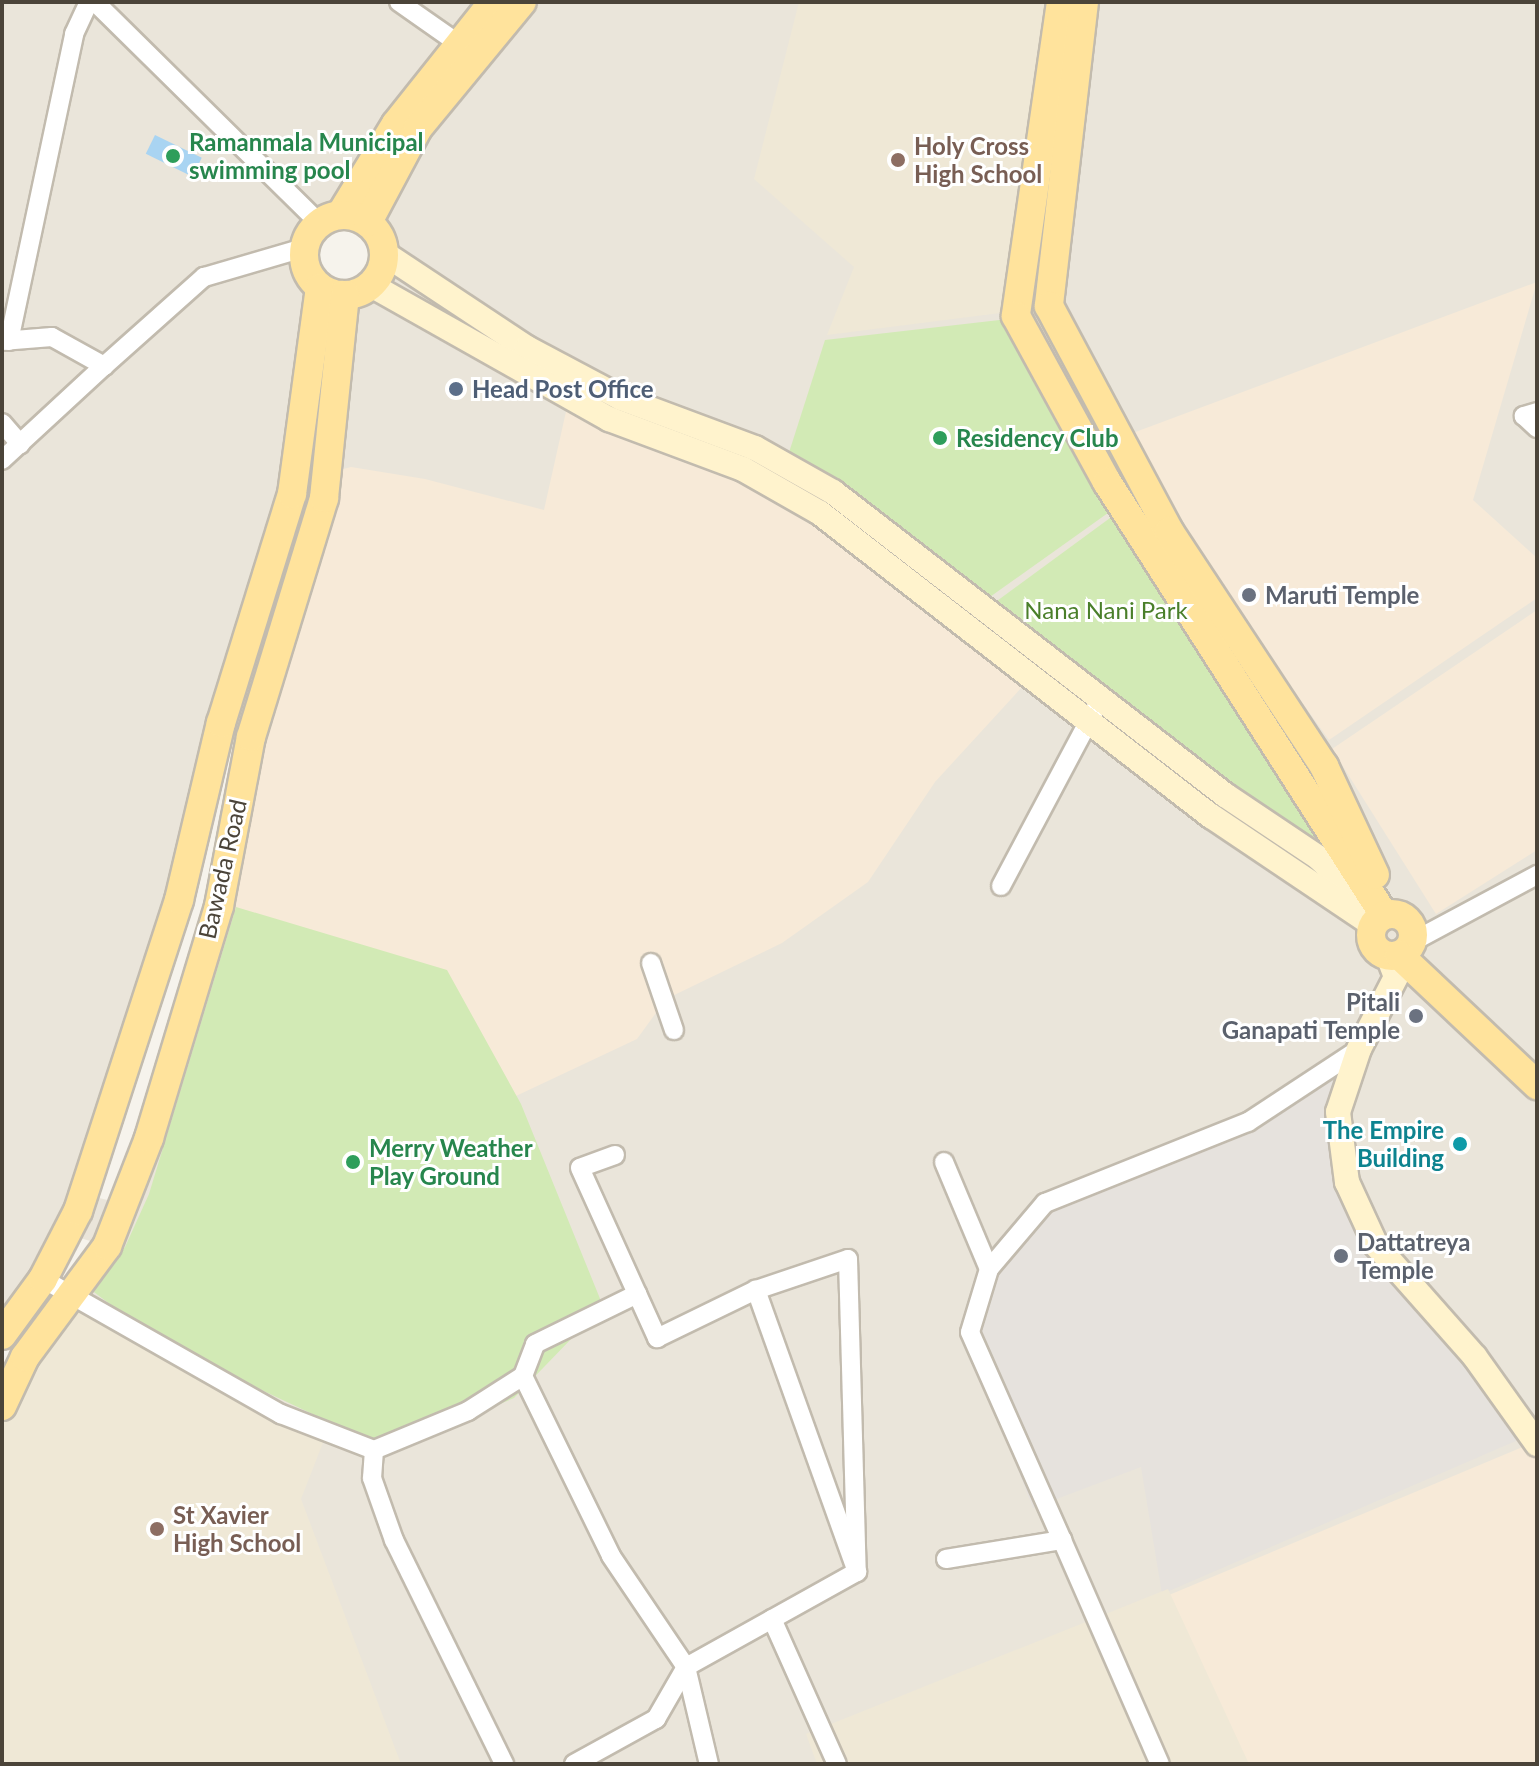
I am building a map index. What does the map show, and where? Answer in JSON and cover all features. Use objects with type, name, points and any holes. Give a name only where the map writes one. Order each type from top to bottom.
[{"type":"main road","points":[[343,220],[396,124],[493,2]]},
{"type":"main road","points":[[522,2],[343,220],[303,248],[306,270],[609,419],[743,469],[820,513],[1211,816],[1383,917],[1410,924],[1396,977],[1359,1049],[1338,1112],[1352,1194],[1376,1245],[1486,1370],[1537,1444]]},
{"type":"main road","points":[[1061,2],[1016,316],[1107,482],[1383,917]]},
{"type":"main road","points":[[1084,2],[1049,306],[1169,531],[1324,766],[1383,917],[1372,944],[1402,950],[1537,1060]]},
{"type":"main road","points":[[343,220],[385,254],[527,348],[621,398],[755,448],[833,492],[1101,698],[1319,858],[1383,917]]},
{"type":"main road","points":[[2,1335],[43,1279],[88,1184],[179,900],[221,723],[292,494],[345,290],[385,254]]},
{"type":"main road","name":"Bawada Road","points":[[2,1406],[67,1296],[107,1246],[132,1192],[219,906],[251,737],[324,498],[345,290]]},
{"type":"main road","points":[[1062,397],[1088,384]]},
{"type":"main road","points":[[1402,950],[1537,1085]]},
{"type":"street","points":[[89,2],[74,34],[6,341],[52,337],[104,366]]},
{"type":"street","points":[[95,2],[343,220]]},
{"type":"street","points":[[399,2],[459,44]]},
{"type":"street","points":[[2,460],[204,277],[303,248]]},
{"type":"street","points":[[1537,412],[1524,416],[1537,428]]},
{"type":"street","points":[[2,423],[20,444]]},
{"type":"street","points":[[1001,886],[1087,718],[1101,698]]},
{"type":"street","points":[[1402,950],[1537,875]]},
{"type":"street","points":[[651,963],[674,1030]]},
{"type":"street","points":[[1160,1764],[970,1332],[989,1269],[1045,1203],[1248,1122],[1359,1049]]},
{"type":"street","points":[[615,1155],[580,1168],[657,1338],[756,1290],[848,1259],[857,1572]]},
{"type":"street","points":[[944,1162],[989,1269]]},
{"type":"street","points":[[43,1279],[67,1296],[281,1414],[374,1450],[468,1411],[523,1376],[535,1344],[637,1294]]},
{"type":"street","points":[[756,1290],[857,1572]]},
{"type":"street","points":[[523,1376],[611,1556],[686,1667],[709,1764]]},
{"type":"street","points":[[374,1450],[372,1478],[394,1540],[504,1764]]},
{"type":"street","points":[[946,1559],[1062,1540]]},
{"type":"street","points":[[574,1764],[656,1719],[686,1667],[857,1572]]},
{"type":"street","points":[[772,1619],[837,1764]]},
{"type":"shaded area","points":[[2,2],[486,2],[313,225],[311,251],[325,274],[299,452],[99,1144],[2,1328]]},
{"type":"shaded area","points":[[527,2],[1537,2],[1537,1764],[2,1764],[2,1413],[106,1246],[71,1235],[86,1195],[125,1204],[213,918],[358,306],[380,288],[385,264],[366,234],[391,183]]},
{"type":"shaded area","name":"Holy Cross High School","points":[[799,2],[1060,2],[1016,311],[827,335],[854,267],[754,179]]},
{"type":"shaded area","points":[[1537,282],[1473,500],[1537,558],[1537,598],[1329,740],[1114,440]]},
{"type":"shaded area","points":[[569,398],[743,469],[1033,675],[935,782],[868,882],[782,943],[666,999],[637,1039],[503,1102],[429,969],[219,906],[328,473],[351,467],[425,479],[544,510]]},
{"type":"shaded area","points":[[1537,610],[1537,850],[1436,914],[1332,749]]},
{"type":"shaded area","points":[[1351,1049],[1339,1182],[1525,1437],[1162,1594],[1141,1467],[1033,1508],[970,1348],[981,1269],[1038,1202],[1230,1125]]},
{"type":"shaded area","name":"St Xavier High School","points":[[66,1293],[326,1435],[301,1499],[401,1764],[2,1764],[2,1392]]},
{"type":"shaded area","points":[[1525,1446],[1537,1461],[1537,1764],[1248,1764],[1169,1595]]},
{"type":"shaded area","points":[[1168,1589],[1249,1764],[817,1764],[806,1734]]},
{"type":"green space","name":"Residency Club","points":[[1017,318],[1122,503],[980,604],[785,465],[825,340]]},
{"type":"green space","name":"Nana Nani Park","points":[[1125,507],[1384,915],[986,609]]},
{"type":"green space","name":"Merry Weather Play Ground","points":[[236,907],[447,970],[521,1104],[603,1306],[514,1398],[391,1451],[217,1369],[140,1327],[86,1286],[125,1247],[149,1194]]},
{"type":"water","name":"Ramanmala Municipal swimming pool","points":[[155,135],[202,158],[193,177],[146,154]]},
{"type":"place","name":"Ramanmala Municipal swimming pool","points":[[173,156]]},
{"type":"place","name":"Holy Cross High School","points":[[898,160]]},
{"type":"place","name":"Head Post Office","points":[[456,389]]},
{"type":"place","name":"Residency Club","points":[[940,438]]},
{"type":"place","name":"Maruti Temple","points":[[1249,595]]},
{"type":"place","name":"Pitali Ganapati Temple","points":[[1416,1016]]},
{"type":"place","name":"The Empire Building","points":[[1460,1144]]},
{"type":"place","name":"Merry Weather Play Ground","points":[[353,1162]]},
{"type":"place","name":"Dattatreya Temple","points":[[1341,1256]]},
{"type":"place","name":"St Xavier High School","points":[[157,1529]]}]
